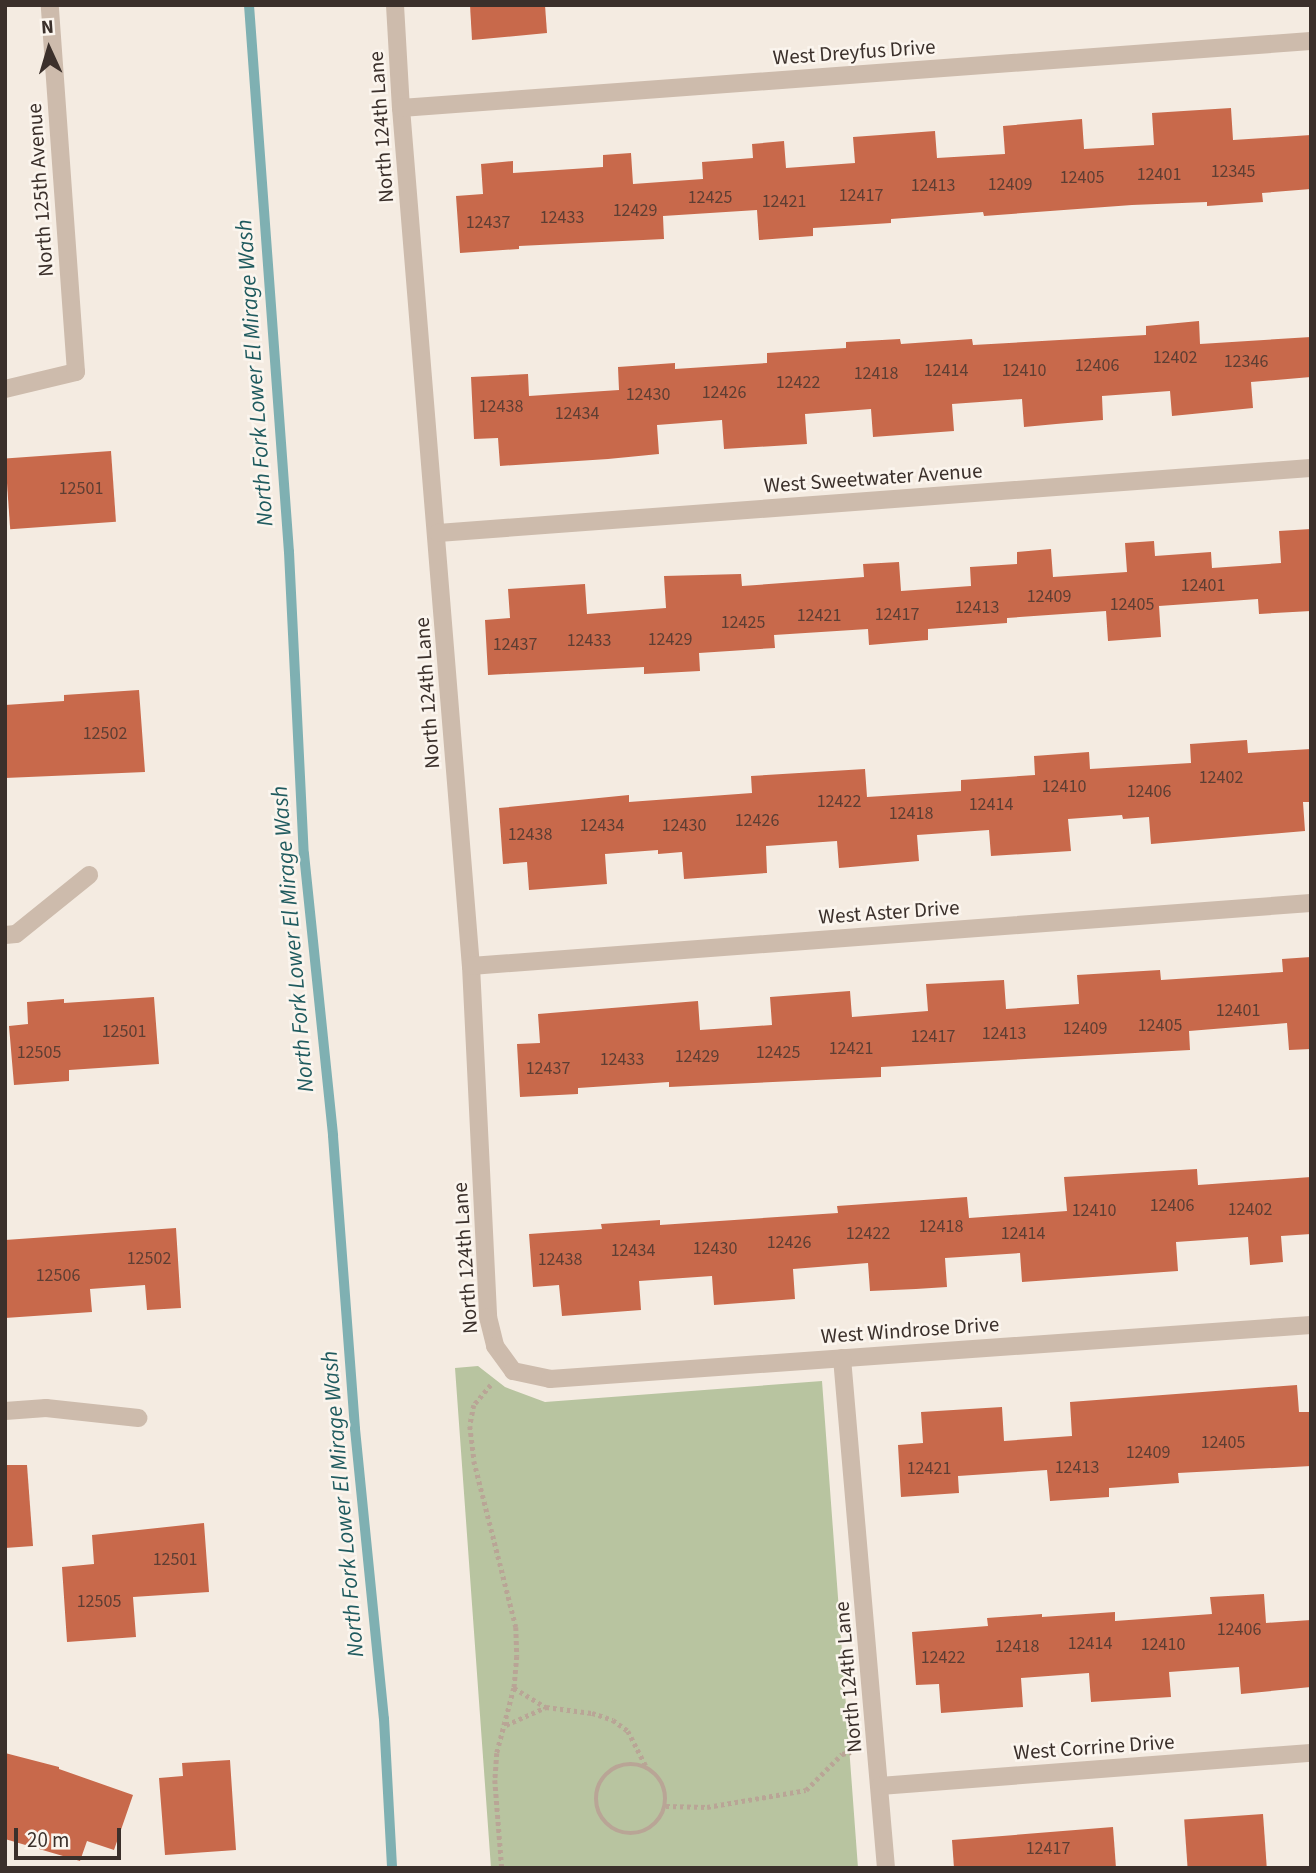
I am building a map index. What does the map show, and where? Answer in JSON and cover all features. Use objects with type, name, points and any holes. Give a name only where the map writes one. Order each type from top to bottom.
[{"type":"street","name":"North 125th Avenue","points":[[5,389],[76,372],[50,5]]},
{"type":"street","name":"North 124th Lane","points":[[395,5],[401,108],[438,533],[471,966],[488,1317],[495,1346],[513,1371]]},
{"type":"street","name":"West Dreyfus Drive","points":[[401,108],[1311,41]]},
{"type":"street","name":"West Sweetwater Avenue","points":[[438,533],[1311,468]]},
{"type":"street","points":[[5,935],[16,934],[89,875]]},
{"type":"street","name":"West Aster Drive","points":[[471,966],[1311,903]]},
{"type":"street","name":"West Windrose Drive","points":[[513,1371],[550,1379],[1311,1325]]},
{"type":"street","name":"North 124th Lane","points":[[842,1358],[886,1868]]},
{"type":"street","points":[[5,1411],[46,1408],[138,1418]]},
{"type":"street","name":"West Corrine Drive","points":[[880,1786],[1311,1753]]},
{"type":"path","points":[[502,1868],[495,1780],[497,1753],[514,1688],[516,1628],[474,1461],[470,1426],[474,1405],[488,1387],[513,1371]]},
{"type":"path","points":[[514,1688],[546,1707]]},
{"type":"path","points":[[505,1725],[546,1707],[566,1708],[613,1720],[628,1731],[647,1768],[663,1783],[666,1806],[655,1825],[634,1835],[611,1828],[597,1809],[598,1786],[605,1776],[625,1765],[647,1768]]},
{"type":"path","points":[[666,1806],[707,1808],[806,1790],[842,1754],[877,1749]]},
{"type":"green space","points":[[478,1366],[505,1387],[545,1402],[822,1381],[858,1868],[491,1868],[455,1368]]},
{"type":"building","points":[[470,5],[545,5],[547,33],[472,40]]},
{"type":"building","points":[[1231,108],[1233,140],[1311,135],[1311,189],[1262,193],[1263,202],[1207,206],[1207,202],[1132,205],[984,216],[983,212],[891,219],[891,223],[813,228],[813,236],[759,240],[757,210],[663,216],[664,239],[519,246],[519,249],[460,253],[456,196],[483,194],[481,164],[513,161],[513,173],[603,167],[603,155],[631,153],[633,184],[703,179],[702,162],[753,158],[752,144],[784,141],[786,168],[855,163],[853,137],[935,131],[937,158],[1005,154],[1003,126],[1082,119],[1084,149],[1154,145],[1152,113]]},
{"type":"building","points":[[1199,321],[1200,344],[1311,337],[1311,377],[1251,382],[1253,408],[1172,416],[1170,391],[1102,396],[1103,420],[1024,427],[1022,399],[952,404],[954,431],[873,437],[871,409],[805,414],[807,444],[724,449],[722,420],[657,425],[659,454],[608,459],[500,466],[498,438],[474,439],[471,377],[528,374],[529,396],[619,390],[618,367],[675,363],[675,369],[767,363],[767,353],[846,348],[846,342],[900,339],[901,344],[972,339],[973,345],[1146,335],[1146,326]]},
{"type":"building","points":[[111,451],[116,522],[10,529],[5,458]]},
{"type":"building","points":[[1311,529],[1311,611],[1259,614],[1258,599],[1159,606],[1161,637],[1108,641],[1106,611],[1007,618],[1007,623],[928,629],[928,640],[869,645],[868,629],[774,635],[775,648],[699,653],[700,671],[644,674],[644,667],[488,675],[485,620],[510,618],[508,589],[585,584],[587,614],[666,608],[664,576],[741,574],[742,586],[864,577],[863,564],[899,562],[901,591],[971,586],[970,567],[1017,564],[1017,552],[1051,549],[1053,577],[1127,572],[1125,543],[1154,541],[1155,556],[1211,552],[1212,568],[1281,563],[1279,531]]},
{"type":"building","points":[[139,690],[145,772],[5,778],[5,705],[64,701],[64,695]]},
{"type":"building","points":[[1247,740],[1248,753],[1311,749],[1311,802],[1303,802],[1305,831],[1151,844],[1149,817],[1123,819],[1122,815],[1068,819],[1071,851],[991,856],[989,830],[917,835],[919,861],[839,868],[837,841],[766,846],[767,873],[684,879],[682,852],[658,854],[658,850],[605,854],[607,884],[529,890],[527,862],[503,864],[499,808],[629,795],[629,802],[752,793],[751,776],[865,769],[867,797],[961,791],[961,780],[1035,775],[1034,756],[1089,752],[1090,769],[1191,763],[1190,744]]},
{"type":"building","points":[[1311,957],[1311,1049],[1289,1050],[1287,1023],[1189,1031],[1190,1050],[881,1067],[881,1077],[669,1087],[669,1082],[578,1088],[578,1094],[520,1097],[517,1044],[540,1043],[538,1014],[698,1001],[700,1030],[772,1025],[770,997],[850,991],[852,1017],[928,1011],[926,984],[1004,980],[1006,1009],[1079,1004],[1077,975],[1160,970],[1161,980],[1283,972],[1282,959]]},
{"type":"building","points":[[154,997],[159,1064],[69,1070],[69,1081],[14,1085],[9,1026],[28,1024],[27,1002],[64,999],[64,1003]]},
{"type":"building","points":[[1197,1169],[1198,1185],[1311,1177],[1311,1234],[1281,1236],[1283,1262],[1250,1265],[1248,1237],[1176,1242],[1178,1271],[1022,1282],[1020,1253],[945,1258],[947,1287],[870,1291],[868,1263],[793,1269],[795,1299],[714,1305],[712,1276],[639,1281],[641,1310],[562,1316],[559,1285],[533,1287],[529,1234],[602,1229],[601,1224],[660,1220],[660,1225],[838,1213],[837,1206],[967,1197],[969,1218],[1067,1211],[1064,1177]]},
{"type":"building","points":[[176,1228],[181,1308],[147,1310],[145,1285],[90,1289],[92,1312],[5,1318],[5,1240]]},
{"type":"building","points":[[1297,1385],[1299,1412],[1311,1412],[1311,1466],[1178,1473],[1179,1483],[1109,1488],[1109,1497],[1050,1501],[1047,1470],[958,1476],[959,1493],[901,1497],[898,1445],[923,1443],[921,1412],[1002,1407],[1004,1441],[1072,1436],[1070,1402]]},
{"type":"building","points":[[5,1465],[27,1465],[33,1546],[5,1548]]},
{"type":"building","points":[[204,1523],[209,1592],[133,1597],[136,1637],[67,1642],[62,1567],[94,1564],[92,1535]]},
{"type":"building","points":[[1264,1594],[1266,1623],[1311,1620],[1311,1687],[1241,1694],[1239,1667],[1169,1672],[1171,1697],[1091,1702],[1089,1673],[1021,1678],[1023,1707],[941,1713],[939,1684],[916,1685],[912,1632],[988,1626],[987,1618],[1042,1614],[1042,1617],[1115,1612],[1115,1621],[1212,1614],[1210,1597]]},
{"type":"building","points":[[5,1753],[59,1767],[133,1795],[114,1850],[87,1841],[80,1861],[5,1839]]},
{"type":"building","points":[[230,1760],[236,1850],[165,1855],[159,1778],[183,1776],[182,1763]]},
{"type":"building","points":[[1263,1814],[1267,1868],[1188,1868],[1184,1820]]},
{"type":"building","points":[[1113,1827],[1116,1868],[954,1868],[952,1840]]},
{"type":"waterway","name":"North Fork Lower El Mirage Wash","points":[[249,5],[289,552],[304,854],[333,1136],[355,1429],[384,1719],[392,1868]]}]
